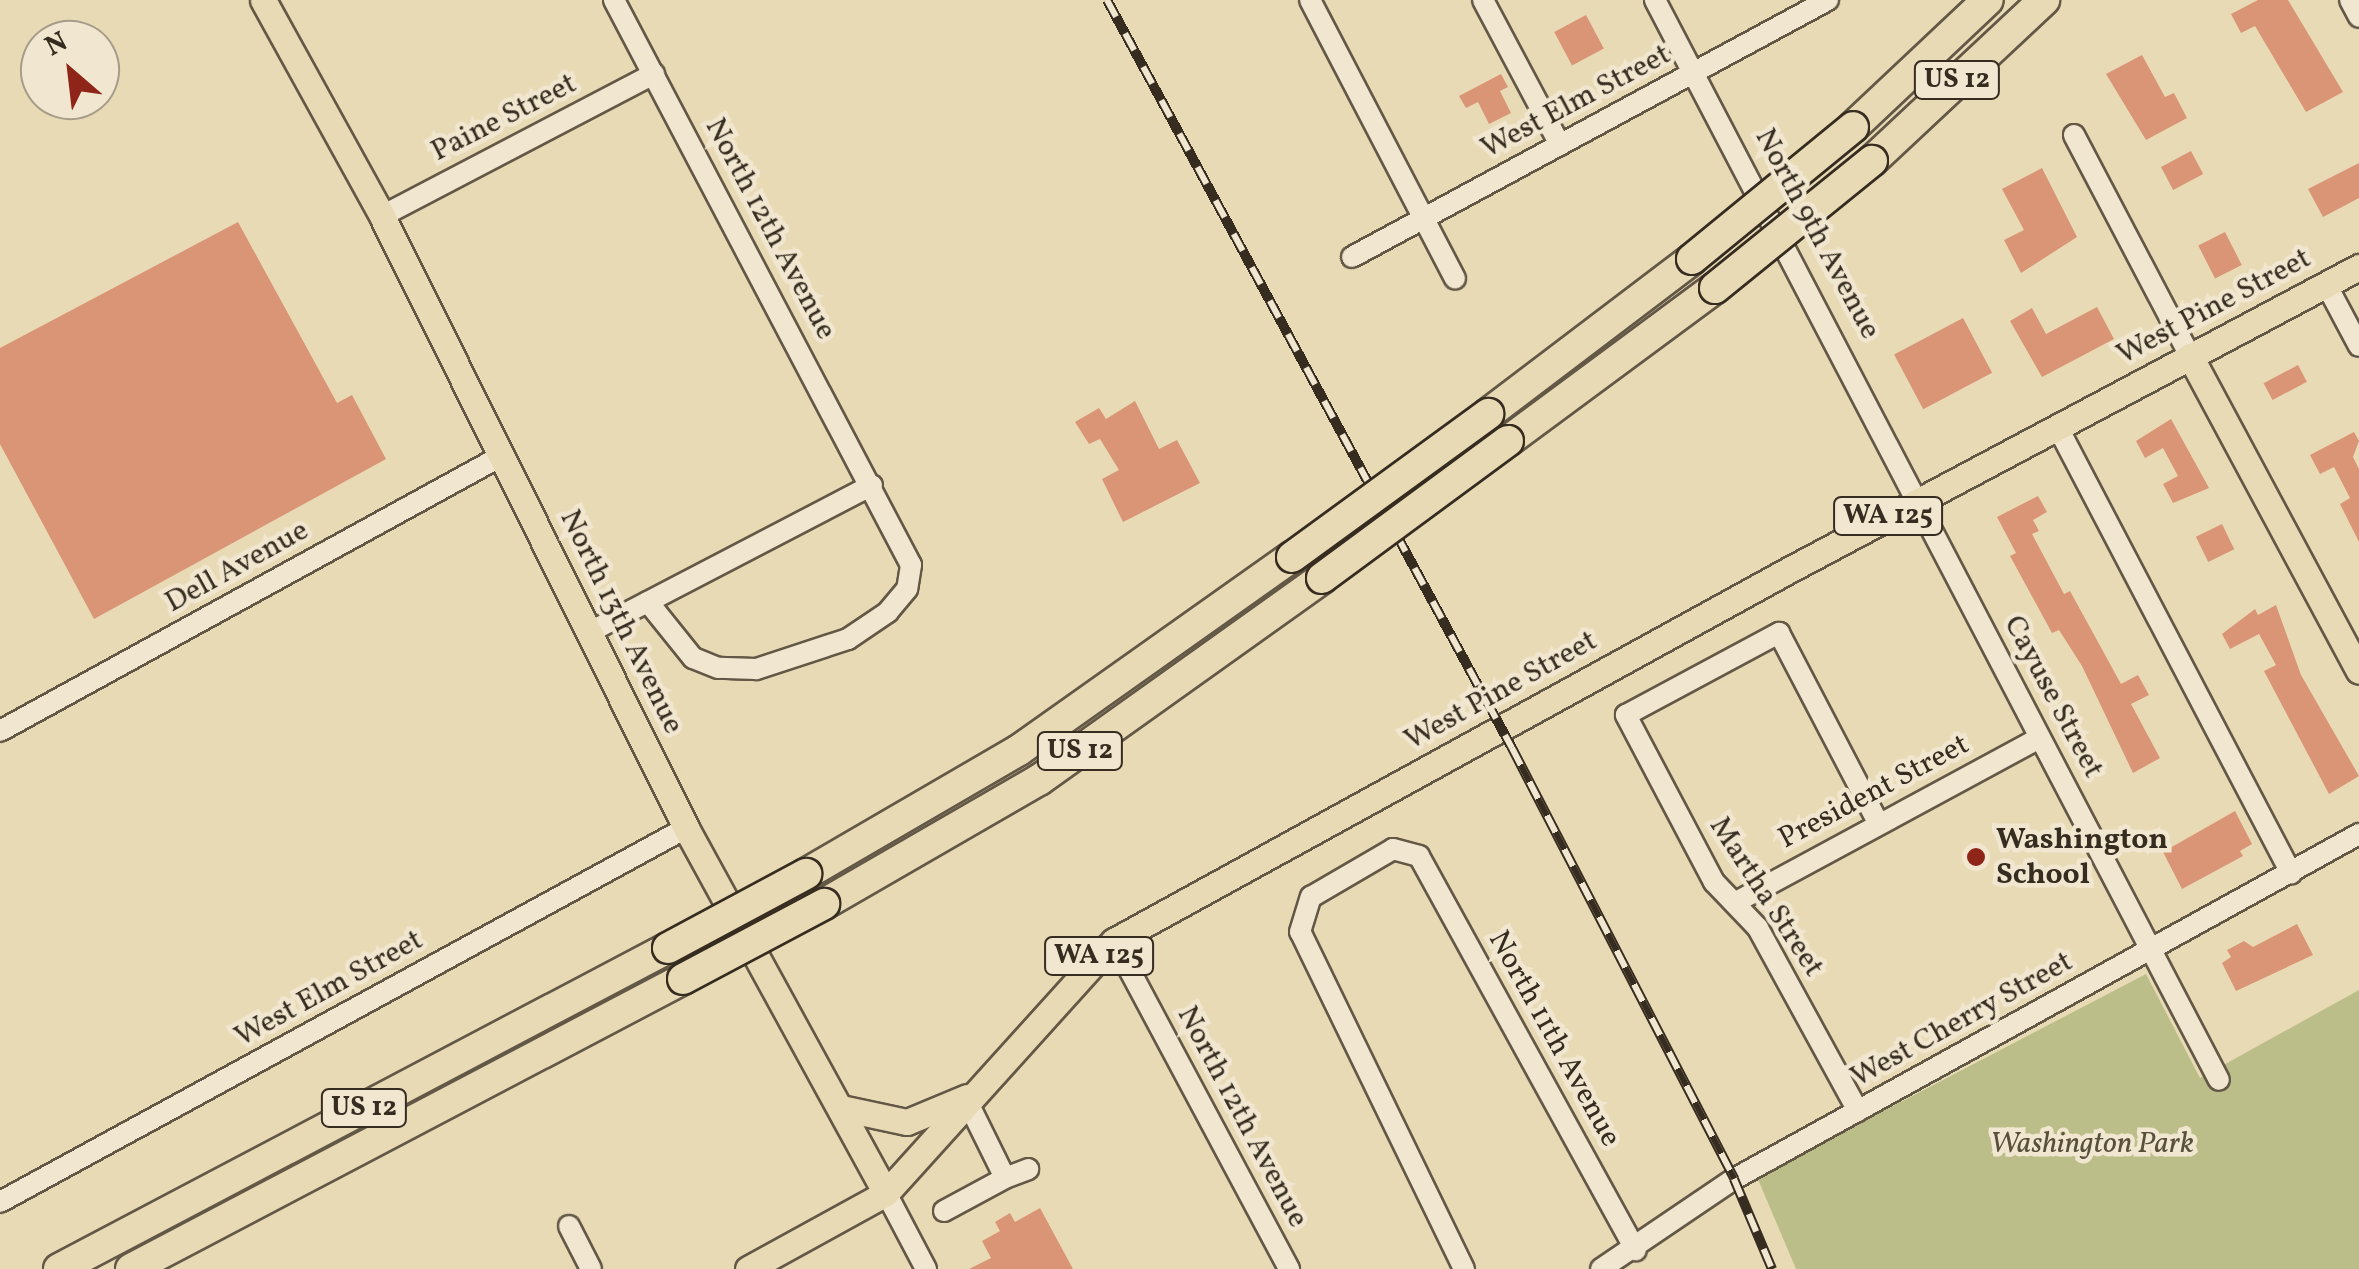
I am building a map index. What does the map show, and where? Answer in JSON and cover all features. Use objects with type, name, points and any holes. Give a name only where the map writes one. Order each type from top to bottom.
[{"type":"highway","points":[[1918,70],[1962,0]]},
{"type":"highway","name":"US 12","points":[[59,1269],[806,874],[1019,750],[1292,557],[1692,259],[1853,128],[1988,0]]},
{"type":"highway","name":"US 12","points":[[131,1269],[824,904],[1039,780],[1322,578],[1715,288],[1872,161],[2044,0]]},
{"type":"highway","points":[[1945,91],[2068,0]]},
{"type":"main road","name":"North 13th Avenue","points":[[264,0],[382,216],[504,455],[588,634],[686,828],[886,1193]]},
{"type":"main road","name":"West Pine Street","points":[[748,1269],[886,1193],[1114,941],[1919,500],[2359,267]]},
{"type":"main road","points":[[2190,356],[2359,671]]},
{"type":"main road","name":"WA 125","points":[[842,1108],[884,1122],[907,1122],[977,1096]]},
{"type":"street","name":"North 12th Avenue","points":[[614,0],[872,485],[910,566],[907,588],[888,612],[848,638],[756,669],[718,668],[692,658],[648,602]]},
{"type":"street","points":[[1310,0],[1456,279]]},
{"type":"street","points":[[1483,0],[1560,145]]},
{"type":"street","name":"North 9th Avenue","points":[[1655,0],[1919,500]]},
{"type":"street","name":"West Elm Street","points":[[1352,257],[1828,0]]},
{"type":"street","points":[[2350,0],[2359,17]]},
{"type":"street","name":"Paine Street","points":[[382,216],[654,74]]},
{"type":"street","points":[[2074,135],[2190,356]]},
{"type":"street","points":[[2326,284],[2359,346]]},
{"type":"street","points":[[2057,426],[2290,873]]},
{"type":"street","name":"Dell Avenue","points":[[0,732],[504,455]]},
{"type":"street","points":[[588,634],[872,485]]},
{"type":"street","name":"Cayuse Street","points":[[1919,500],[2220,1080]]},
{"type":"street","name":"Martha Street","points":[[1858,1111],[1738,901],[1714,882],[1626,715],[1778,633],[1878,822]]},
{"type":"street","name":"President Street","points":[[1738,901],[1878,822],[2040,738]]},
{"type":"street","name":"West Elm Street","points":[[0,1202],[686,828]]},
{"type":"street","name":"West Cherry Street","points":[[1601,1269],[1636,1250],[1716,1190],[2359,834]]},
{"type":"street","name":"North 11th Avenue","points":[[1464,1269],[1300,932],[1311,896],[1393,849],[1420,856],[1636,1250]]},
{"type":"street","name":"North 12th Avenue","points":[[1114,941],[1288,1269]]},
{"type":"street","points":[[977,1096],[1005,1178]]},
{"type":"street","points":[[944,1210],[1028,1168]]},
{"type":"street","name":"North 13th Avenue","points":[[886,1193],[926,1269]]},
{"type":"street","points":[[569,1226],[591,1269]]},
{"type":"green space","name":"Washington Park","points":[[2146,974],[2200,1078],[2359,990],[2359,1269],[1796,1269],[1757,1177]]},
{"type":"building","points":[[2258,0],[2288,0],[2343,92],[2306,112],[2255,26],[2241,33],[2231,14]]},
{"type":"building","points":[[1586,15],[1604,49],[1572,65],[1554,32]]},
{"type":"building","points":[[2142,55],[2165,97],[2174,93],[2187,118],[2146,140],[2106,74]]},
{"type":"building","points":[[1501,74],[1508,87],[1500,91],[1511,113],[1489,124],[1478,102],[1466,108],[1459,96]]},
{"type":"building","points":[[2191,151],[2203,174],[2173,190],[2161,167]]},
{"type":"building","points":[[2359,163],[2359,198],[2323,217],[2308,189]]},
{"type":"building","points":[[2042,168],[2077,237],[2021,273],[2004,240],[2024,230],[2002,189]]},
{"type":"building","points":[[238,222],[337,403],[352,395],[386,459],[94,619],[0,444],[0,348]]},
{"type":"building","points":[[2225,232],[2242,265],[2215,279],[2198,246]]},
{"type":"building","points":[[2097,307],[2114,339],[2042,377],[2010,321],[2032,308],[2046,334]]},
{"type":"building","points":[[1963,318],[1992,373],[1923,409],[1894,355]]},
{"type":"building","points":[[2298,365],[2307,382],[2272,400],[2264,383]]},
{"type":"building","points":[[1135,401],[1159,449],[1177,440],[1200,483],[1123,522],[1102,479],[1119,470],[1100,439],[1089,444],[1075,422],[1099,408],[1106,419]]},
{"type":"building","points":[[2171,419],[2209,488],[2173,503],[2163,484],[2178,476],[2163,448],[2145,458],[2136,441]]},
{"type":"building","points":[[2354,432],[2359,441],[2353,457],[2359,469],[2359,542],[2340,504],[2350,498],[2334,467],[2320,474],[2310,455]]},
{"type":"building","points":[[2038,496],[2047,512],[2033,520],[2039,531],[2032,534],[2064,594],[2070,591],[2121,684],[2138,675],[2149,695],[2131,704],[2160,758],[2133,773],[2082,666],[2059,630],[2052,633],[2010,556],[2016,553],[1997,517]]},
{"type":"building","points":[[2222,524],[2234,549],[2208,562],[2196,537]]},
{"type":"building","points":[[2276,605],[2301,675],[2359,776],[2329,794],[2264,671],[2276,665],[2259,634],[2230,649],[2222,634],[2255,609],[2258,615]]},
{"type":"building","points":[[2235,811],[2252,844],[2240,851],[2243,856],[2182,889],[2163,852]]},
{"type":"building","points":[[2297,924],[2313,955],[2236,991],[2222,963],[2231,957],[2227,950],[2244,941],[2253,947]]},
{"type":"building","points":[[1040,1208],[1073,1269],[969,1269],[991,1258],[982,1241],[1000,1231],[995,1222],[1010,1213],[1015,1222]]},
{"type":"railway","points":[[1107,0],[1512,748],[1734,1179],[1772,1269]]},
{"type":"place","name":"Washington School","points":[[1976,857]]}]
